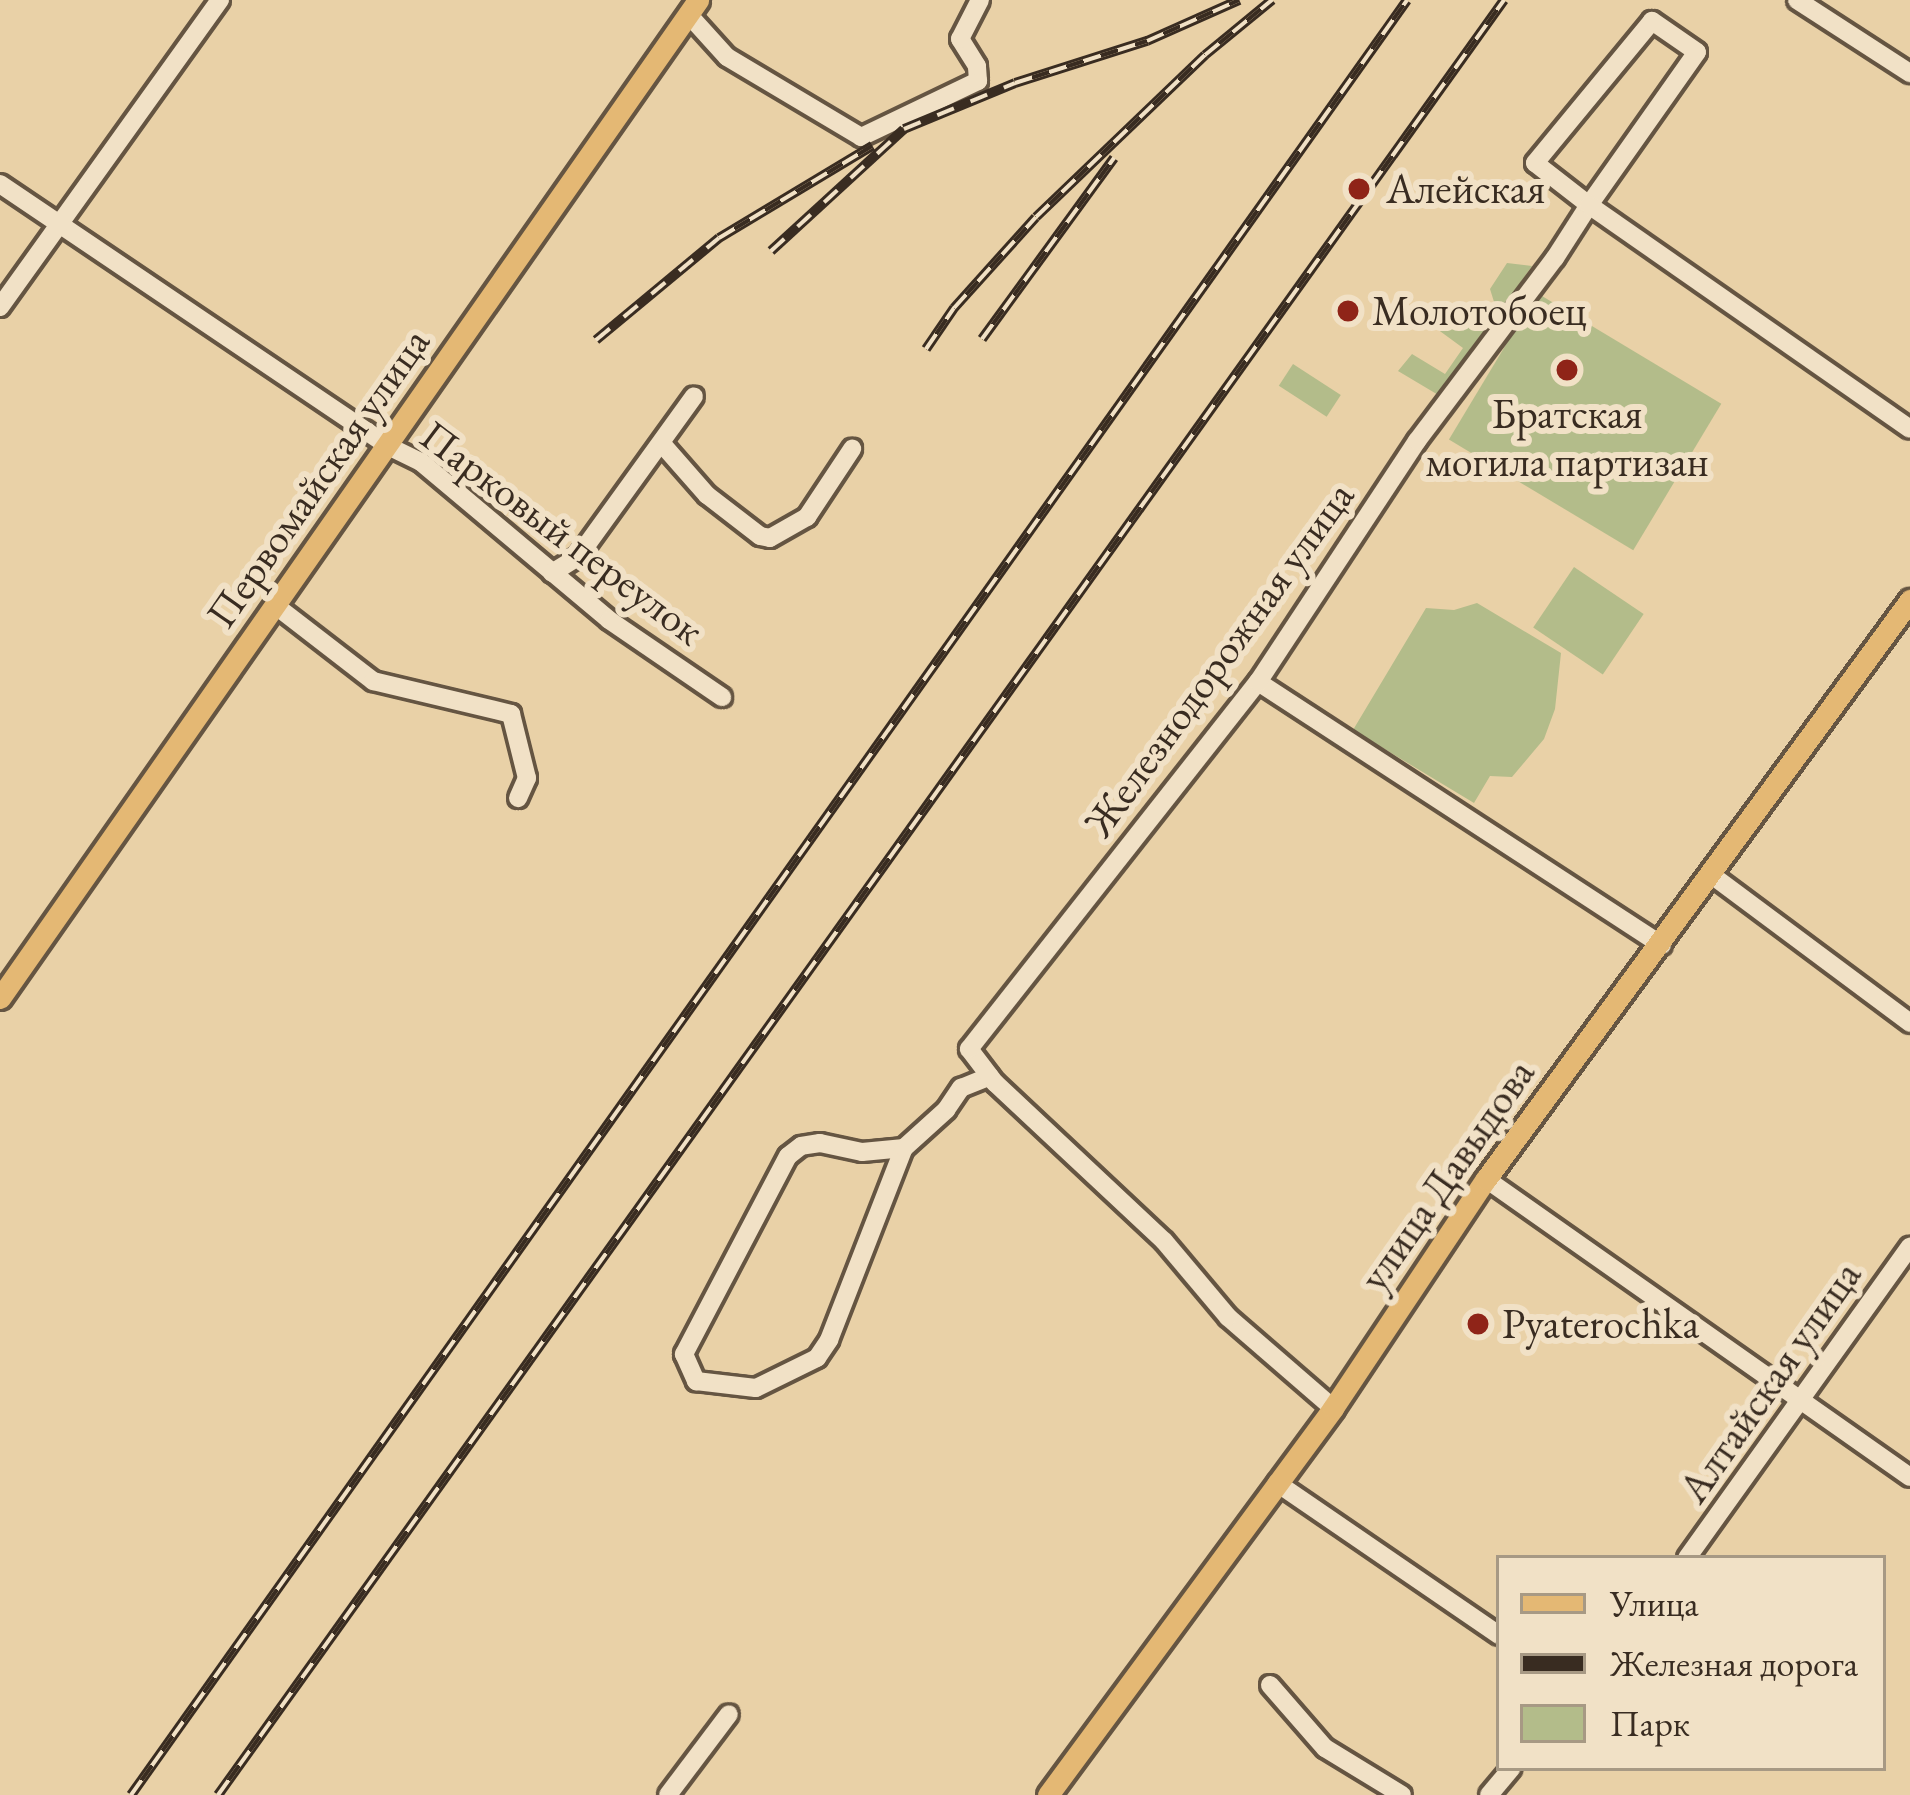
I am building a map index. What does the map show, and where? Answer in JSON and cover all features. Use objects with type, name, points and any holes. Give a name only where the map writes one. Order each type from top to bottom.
[{"type":"main road","name":"Первомайская улица","points":[[0,998],[693,7]]},
{"type":"main road","name":"улица Давыдова","points":[[1048,1795],[1333,1408],[1486,1179],[1713,877],[1910,600]]},
{"type":"street","points":[[0,308],[220,0]]},
{"type":"street","points":[[693,7],[727,57],[861,137],[978,81],[976,66],[960,39],[980,0]]},
{"type":"street","points":[[1797,0],[1910,73]]},
{"type":"street","name":"Железнодорожная улица","points":[[990,1076],[969,1049],[1258,682],[1418,441],[1589,206],[1697,52],[1652,21],[1535,163],[1589,206]]},
{"type":"street","name":"Парковый переулок","points":[[0,184],[388,446],[421,462],[609,620],[722,697]]},
{"type":"street","points":[[1589,206],[1910,429]]},
{"type":"street","points":[[552,573],[578,557],[694,396]]},
{"type":"street","points":[[662,445],[706,495],[770,538],[807,517],[852,449]]},
{"type":"street","points":[[277,606],[373,681],[511,714],[527,778],[518,798]]},
{"type":"street","points":[[1258,682],[1662,945]]},
{"type":"street","points":[[1713,877],[1910,1023]]},
{"type":"street","points":[[904,1148],[862,1152],[820,1143],[801,1146],[788,1156],[684,1354],[696,1382],[756,1388],[817,1358],[829,1340],[904,1148],[961,1088],[990,1076],[1164,1241],[1228,1316],[1333,1408]]},
{"type":"street","points":[[1486,1179],[1910,1477]]},
{"type":"street","name":"Алтайская улица","points":[[1689,1555],[1910,1247]]},
{"type":"street","points":[[1277,1483],[1496,1633]]},
{"type":"street","points":[[1270,1685],[1324,1748],[1402,1795]]},
{"type":"street","points":[[668,1795],[729,1714]]},
{"type":"green space","points":[[1507,263],[1532,266],[1440,396],[1398,371],[1412,354],[1445,374],[1463,348],[1433,326],[1495,305],[1490,289]]},
{"type":"green space","points":[[1537,293],[1721,404],[1633,550],[1449,440]]},
{"type":"green space","points":[[1293,364],[1341,395],[1327,417],[1279,386]]},
{"type":"green space","points":[[1574,567],[1644,614],[1603,674],[1533,628]]},
{"type":"green space","points":[[1477,603],[1561,653],[1555,709],[1544,739],[1512,777],[1490,776],[1474,803],[1353,730],[1426,608],[1454,610]]},
{"type":"railway","points":[[771,251],[904,129],[1015,83],[1147,41],[1239,0]]},
{"type":"railway","points":[[926,349],[954,308],[1036,217],[1205,55],[1272,0]]},
{"type":"railway","points":[[131,1795],[1407,0]]},
{"type":"railway","points":[[218,1795],[1504,0]]},
{"type":"railway","points":[[596,340],[719,238],[872,146]]},
{"type":"railway","points":[[982,339],[1114,158]]},
{"type":"place","name":"Алейская","points":[[1359,189]]},
{"type":"place","name":"Молотобоец","points":[[1348,311]]},
{"type":"place","name":"Братская могила партизан","points":[[1567,370]]},
{"type":"place","name":"Pyaterochka","points":[[1478,1324]]}]
